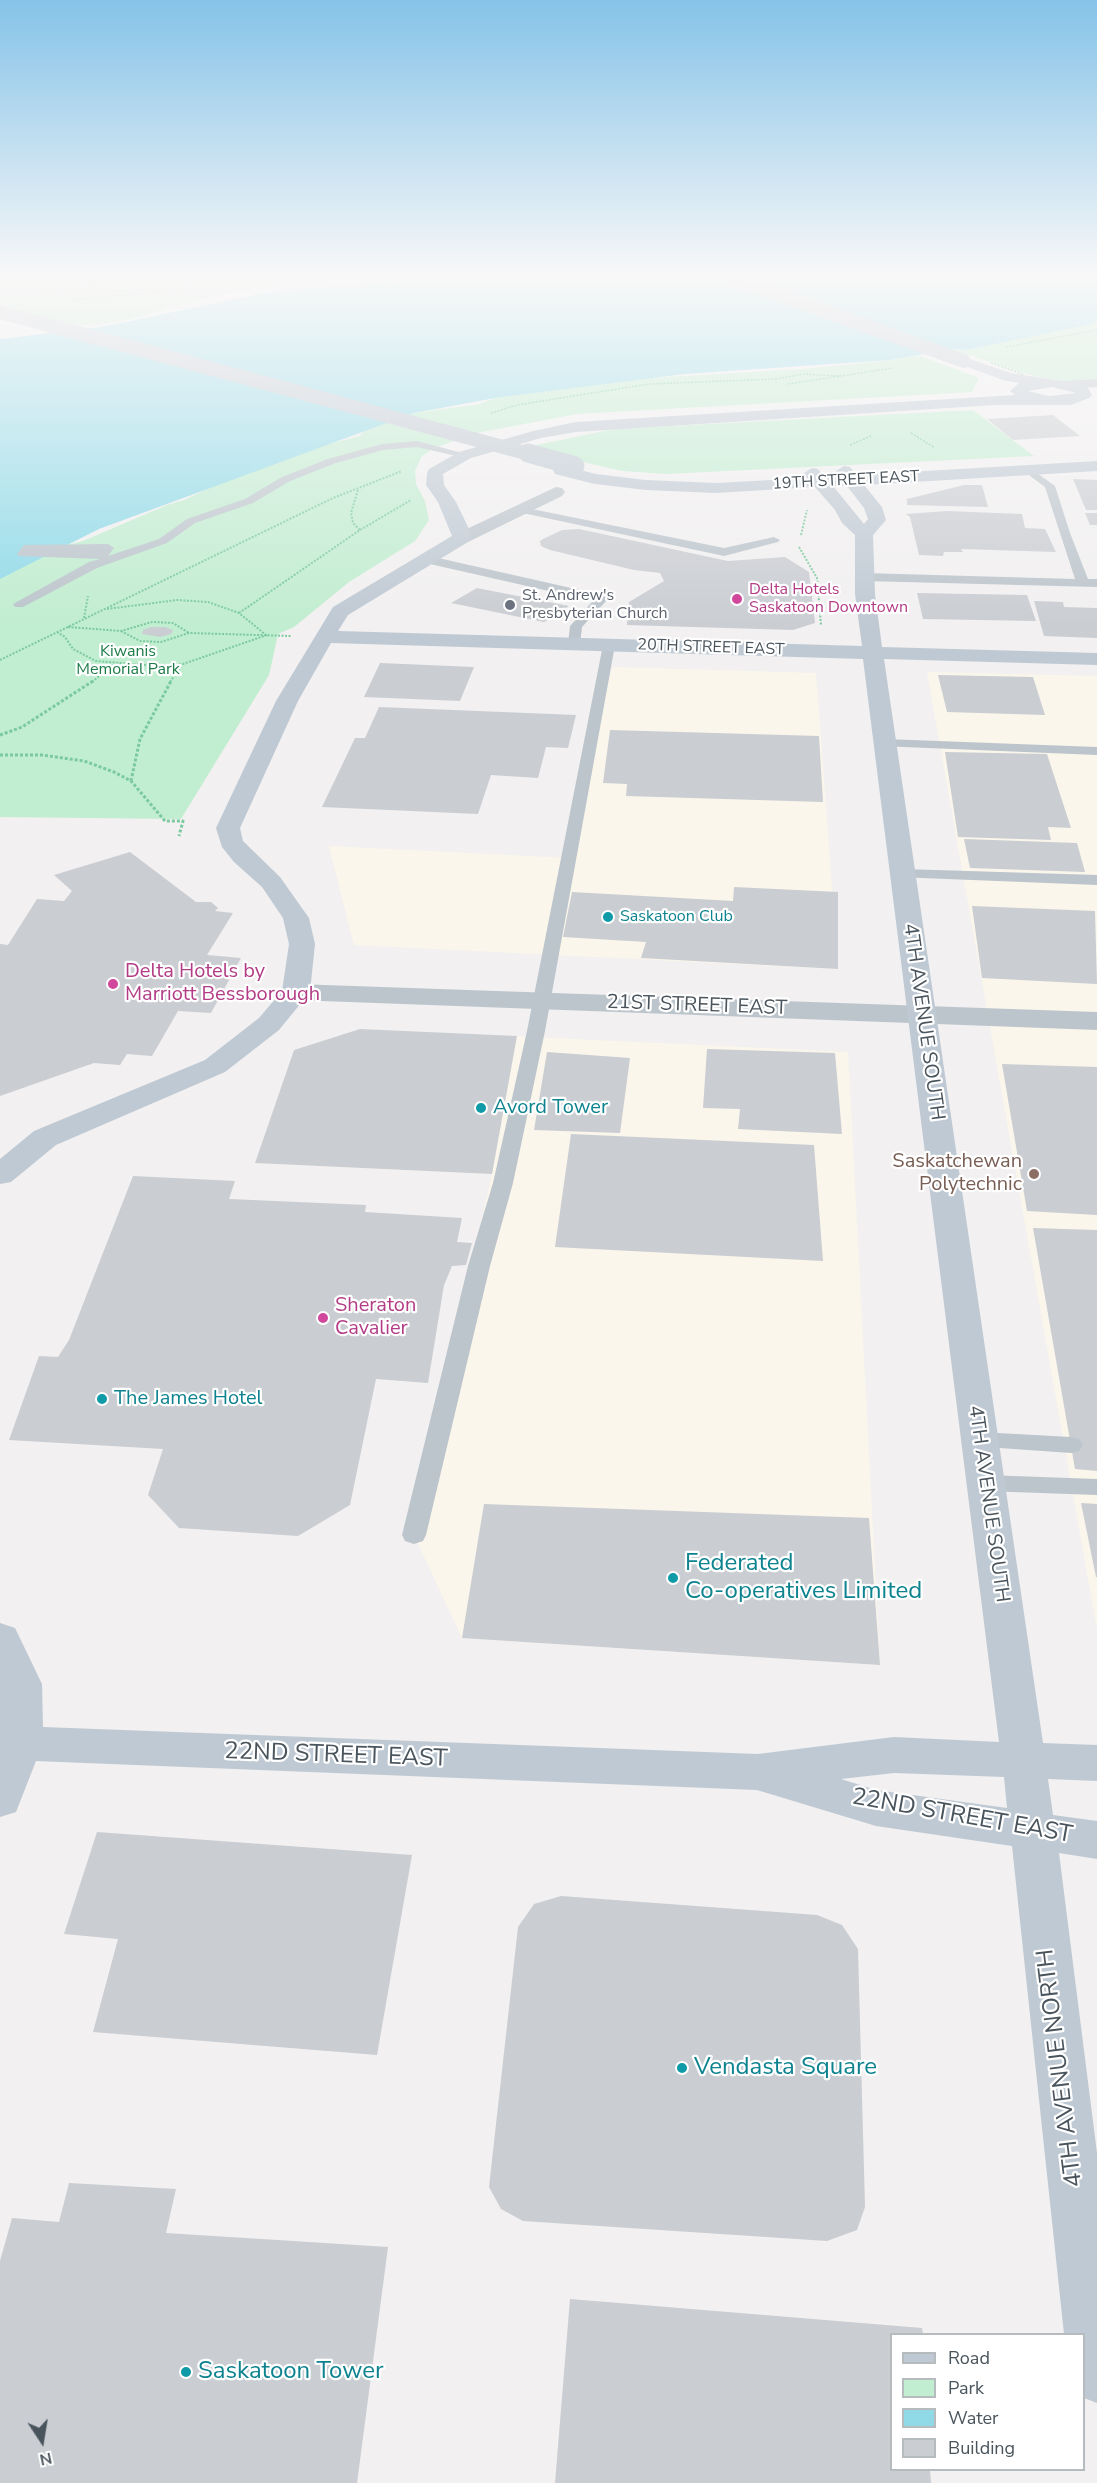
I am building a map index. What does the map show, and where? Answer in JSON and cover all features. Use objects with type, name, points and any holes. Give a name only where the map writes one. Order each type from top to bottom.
[{"type":"main road","points":[[284,394],[568,468]]},
{"type":"main road","points":[[298,394],[568,468]]},
{"type":"main road","points":[[995,400],[1009,394]]},
{"type":"main road","points":[[1023,394],[1040,400]]},
{"type":"main road","points":[[1058,401],[1077,394]]},
{"type":"main road","points":[[0,1175],[45,1138],[215,1066],[269,1024],[296,992],[302,944],[296,918],[271,882],[237,850],[231,842],[228,828],[287,701],[340,611],[462,538],[460,529],[434,481],[435,473],[441,468],[465,455],[539,434],[576,427],[995,400],[1058,401],[1094,407]]},
{"type":"main road","name":"19TH STREET EAST","points":[[568,468],[595,479],[646,485],[716,488],[1097,457]]},
{"type":"main road","name":"19TH STREET EAST","points":[[848,476],[1030,471],[1097,466]]},
{"type":"main road","name":"19TH STREET EAST","points":[[568,468],[619,474],[713,478],[817,478]]},
{"type":"main road","name":"4TH AVENUE SOUTH","points":[[848,476],[873,507],[877,520],[864,534],[864,577],[1023,1760]]},
{"type":"main road","points":[[817,478],[843,508],[848,519],[864,534]]},
{"type":"main road","name":"20TH STREET EAST","points":[[326,637],[1097,659]]},
{"type":"main road","points":[[0,1639],[21,1684],[21,1743],[0,1799]]},
{"type":"main road","name":"22ND STREET EAST","points":[[21,1743],[758,1772],[894,1755],[1097,1763]]},
{"type":"main road","name":"4TH AVENUE NORTH","points":[[1023,1760],[1097,2375]]},
{"type":"main road","name":"22ND STREET EAST","points":[[758,1772],[876,1808],[1097,1840]]},
{"type":"street","points":[[462,538],[556,492]]},
{"type":"street","name":"21ST STREET EAST","points":[[296,992],[1097,1021]]},
{"type":"lane","points":[[19,604],[93,566],[163,541],[192,521],[249,501],[286,479],[332,461],[382,447],[417,444],[465,455]]},
{"type":"lane","points":[[1030,471],[1050,486],[1064,533],[1083,583]]},
{"type":"lane","points":[[522,510],[724,552],[774,540]]},
{"type":"lane","points":[[26,549],[23,554],[103,555],[106,551],[135,551]]},
{"type":"lane","points":[[425,559],[602,599],[576,626],[574,644]]},
{"type":"lane","points":[[864,577],[1097,583]]},
{"type":"lane","points":[[414,1535],[479,1266],[503,1184],[541,1001],[609,645]]},
{"type":"lane","points":[[885,743],[1097,751]]},
{"type":"lane","points":[[903,874],[1097,880]]},
{"type":"lane","points":[[979,1440],[1071,1445]]},
{"type":"lane","points":[[985,1483],[1097,1486]]},
{"type":"path","points":[[490,414],[517,405],[587,394]]},
{"type":"path","points":[[893,407],[901,417],[902,424],[914,437],[943,453]]},
{"type":"path","points":[[851,444],[902,424]]},
{"type":"path","points":[[359,489],[351,513],[353,523],[360,530]]},
{"type":"path","points":[[238,613],[360,530],[416,497]]},
{"type":"path","points":[[800,537],[810,501]]},
{"type":"path","points":[[798,545],[817,578],[822,632],[821,651]]},
{"type":"path","points":[[103,610],[177,600],[208,602],[238,613],[267,635]]},
{"type":"path","points":[[67,627],[121,631],[152,622],[162,622],[173,623],[189,633]]},
{"type":"path","points":[[121,631],[140,641],[161,642],[189,633],[267,635]]},
{"type":"path","points":[[57,632],[73,649],[96,661],[158,666],[183,664],[267,635]]},
{"type":"path","points":[[0,735],[22,728],[87,686],[114,664]]},
{"type":"path","points":[[131,781],[140,739],[164,692],[183,664]]},
{"type":"path","points":[[0,754],[42,755],[84,761],[131,781],[165,821],[183,821],[179,836]]},
{"type":"shaded area","points":[[612,667],[816,673],[838,969],[354,945],[329,846],[568,858]]},
{"type":"shaded area","points":[[927,672],[1097,676],[1097,1629]]},
{"type":"shaded area","points":[[360,1029],[848,1052],[880,1665],[462,1638],[414,1535],[492,1174],[255,1163],[294,1050]]},
{"type":"green space","name":"Kiwanis Memorial Park","points":[[527,394],[938,394],[577,414],[477,433],[434,448],[422,456],[415,471],[416,484],[425,501],[429,520],[415,541],[349,582],[294,627],[278,634],[269,675],[181,819],[0,817],[0,577],[63,546],[83,541],[184,500],[250,469],[316,447],[360,436],[363,431],[414,413],[480,404],[495,398]]},
{"type":"green space","points":[[973,410],[1034,456],[666,474],[623,471],[574,460],[531,446],[614,429]]},
{"type":"water","points":[[0,394],[528,394],[414,413],[99,529],[0,579]]},
{"type":"building","points":[[1053,415],[1080,436],[1013,440],[987,419]]},
{"type":"building","points":[[1073,479],[1097,480],[1097,510],[1086,510]]},
{"type":"building","points":[[964,485],[982,485],[988,507],[907,505],[907,499]]},
{"type":"building","points":[[947,511],[1022,514],[1025,528],[1045,529],[1056,552],[961,549],[963,552],[944,552],[943,556],[919,555],[910,517],[906,514]]},
{"type":"building","points":[[1085,513],[1097,513],[1097,525],[1090,525]]},
{"type":"building","points":[[579,529],[728,561],[785,557],[809,572],[815,623],[793,630],[627,625],[629,602],[664,581],[660,573],[634,570],[541,546],[540,541],[562,530]]},
{"type":"building","name":"St. Andrew's Presbyterian Church","points":[[477,588],[569,606],[544,622],[451,603]]},
{"type":"building","points":[[917,593],[1027,595],[1036,621],[923,619]]},
{"type":"building","points":[[1034,601],[1063,602],[1064,607],[1097,608],[1097,638],[1044,636]]},
{"type":"building","points":[[151,627],[165,627],[173,630],[171,634],[160,637],[142,634],[143,630]]},
{"type":"building","points":[[380,663],[474,667],[460,701],[364,697]]},
{"type":"building","points":[[938,675],[1033,677],[1045,715],[947,712]]},
{"type":"building","points":[[379,707],[576,715],[568,748],[546,747],[538,778],[491,775],[478,814],[322,807],[355,738],[365,738]]},
{"type":"building","points":[[610,730],[819,736],[823,802],[626,796],[627,784],[603,783]]},
{"type":"building","points":[[945,752],[1047,754],[1071,828],[1048,827],[1051,840],[958,837]]},
{"type":"building","points":[[964,839],[1077,843],[1085,872],[970,868]]},
{"type":"building","name":"Delta Hotels by Marriott Bessborough","points":[[130,852],[196,902],[211,902],[218,908],[215,911],[233,913],[207,955],[241,958],[211,1013],[178,1011],[152,1056],[127,1054],[120,1065],[94,1063],[0,1096],[0,944],[8,945],[37,899],[64,901],[72,891],[54,875]]},
{"type":"building","points":[[734,887],[838,892],[838,969],[641,958],[646,942],[563,937],[572,892],[733,901]]},
{"type":"building","points":[[972,906],[1095,911],[1097,984],[982,978]]},
{"type":"building","points":[[360,1029],[517,1036],[492,1174],[255,1163],[294,1050]]},
{"type":"building","points":[[707,1049],[835,1053],[842,1134],[738,1129],[740,1109],[703,1108]]},
{"type":"building","points":[[547,1052],[630,1058],[620,1133],[534,1130]]},
{"type":"building","points":[[1002,1064],[1097,1067],[1097,1215],[1027,1211]]},
{"type":"building","points":[[571,1134],[814,1145],[823,1261],[555,1247]]},
{"type":"building","points":[[133,1176],[235,1181],[229,1199],[366,1205],[365,1212],[462,1218],[457,1242],[472,1243],[466,1265],[452,1266],[444,1285],[428,1383],[376,1379],[350,1505],[298,1536],[179,1528],[148,1495],[163,1449],[9,1440],[39,1356],[58,1357],[69,1340]]},
{"type":"building","points":[[1033,1228],[1097,1230],[1097,1471],[1075,1469]]},
{"type":"building","points":[[1081,1503],[1097,1504],[1097,1577],[1096,1577]]},
{"type":"building","name":"Federated Co-operatives Limited","points":[[484,1504],[869,1518],[880,1665],[462,1638]]},
{"type":"building","points":[[97,1832],[412,1855],[377,2055],[93,2032],[118,1939],[64,1934]]},
{"type":"building","name":"Vendasta Square","points":[[561,1896],[817,1915],[842,1925],[858,1949],[865,2207],[857,2230],[827,2241],[523,2221],[501,2209],[489,2187],[518,1927],[534,1904]]},
{"type":"building","name":"Saskatoon Tower","points":[[69,2183],[176,2189],[166,2233],[388,2247],[357,2483],[0,2483],[0,2261],[12,2218],[59,2222]]},
{"type":"building","points":[[570,2299],[922,2328],[923,2333],[890,2333],[890,2471],[930,2471],[931,2483],[555,2483]]},
{"type":"place","name":"Delta Hotels Saskatoon Downtown","points":[[737,599]]},
{"type":"place","name":"St. Andrew's Presbyterian Church","points":[[510,605]]},
{"type":"place","name":"Saskatoon Club","points":[[608,917]]},
{"type":"place","name":"Delta Hotels by Marriott Bessborough","points":[[113,984]]},
{"type":"place","name":"Avord Tower","points":[[481,1108]]},
{"type":"place","name":"Saskatchewan Polytechnic","points":[[1034,1174]]},
{"type":"place","name":"Sheraton Cavalier","points":[[323,1318]]},
{"type":"place","name":"The James Hotel","points":[[102,1399]]},
{"type":"place","name":"Federated Co-operatives Limited","points":[[673,1578]]},
{"type":"place","name":"Vendasta Square","points":[[682,2068]]},
{"type":"place","name":"Saskatoon Tower","points":[[186,2372]]}]
